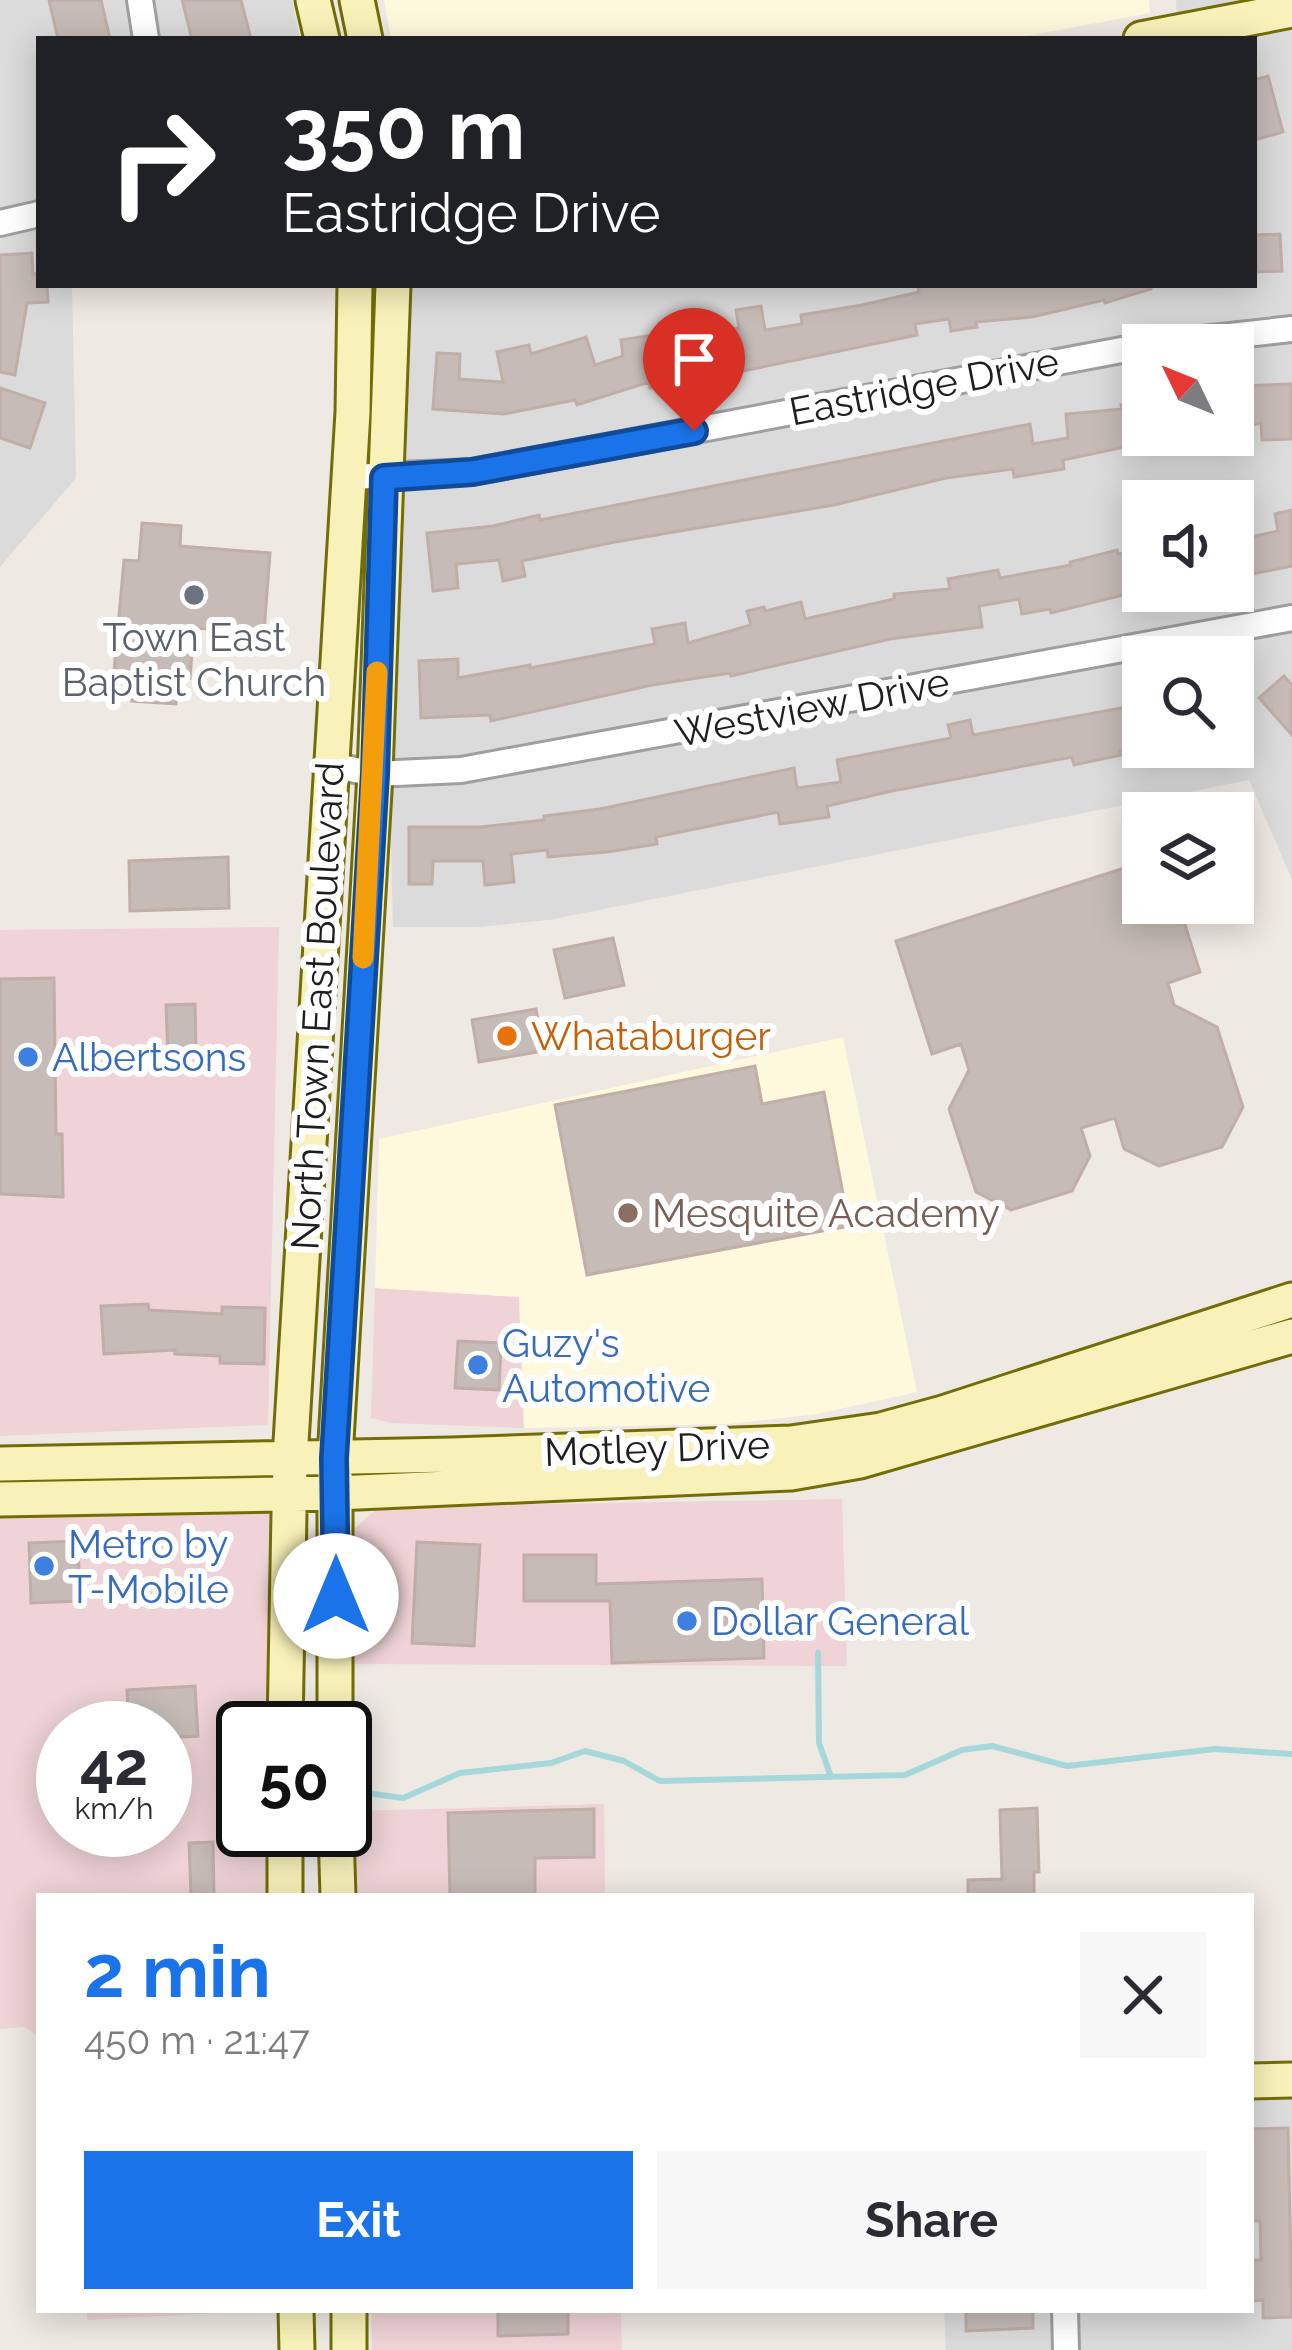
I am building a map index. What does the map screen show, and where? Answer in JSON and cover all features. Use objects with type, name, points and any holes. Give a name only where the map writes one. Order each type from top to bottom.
[{"type":"main road","points":[[313,0],[321,36]]},
{"type":"main road","points":[[357,0],[364,36]]},
{"type":"main road","points":[[1157,36],[1292,10]]},
{"type":"main road","name":"North Town East Boulevard","points":[[286,1701],[290,1459],[349,477],[355,288]]},
{"type":"main road","name":"North Town East Boulevard","points":[[335,1701],[334,1458],[375,774],[393,288]]},
{"type":"main road","points":[[312,1095],[355,1096]]},
{"type":"main road","name":"Motley Drive","points":[[0,1499],[336,1493],[791,1458],[1292,1300]]},
{"type":"main road","name":"Motley Drive","points":[[0,1464],[334,1458],[860,1461],[1292,1336]]},
{"type":"main road","points":[[284,1857],[285,1893]]},
{"type":"main road","points":[[337,1857],[338,1893]]},
{"type":"main road","points":[[1254,2081],[1292,2080]]},
{"type":"main road","points":[[296,2313],[297,2350]]},
{"type":"main road","points":[[349,2313],[350,2350]]},
{"type":"street","points":[[140,0],[146,36]]},
{"type":"street","points":[[0,223],[36,215]]},
{"type":"street","name":"Eastridge Drive","points":[[1254,333],[1292,329]]},
{"type":"street","name":"Eastridge Drive","points":[[349,477],[472,472],[1122,350]]},
{"type":"street","name":"Westview Drive","points":[[331,766],[375,774],[461,770],[1292,618]]},
{"type":"street","points":[[1065,2313],[1066,2350]]},
{"type":"shaded area","points":[[0,0],[292,0],[299,36],[36,36],[36,288],[72,288],[76,478],[0,567]]},
{"type":"shaded area","points":[[384,0],[1149,0],[1150,13],[1027,36],[390,36]]},
{"type":"shaded area","points":[[1176,0],[1292,0],[1292,880],[1249,780],[1189,792],[1122,792],[1122,805],[549,920],[479,927],[393,927],[388,734],[400,404],[412,288],[1257,288],[1257,36],[1178,36]]},
{"type":"shaded area","points":[[279,927],[268,1425],[0,1436],[0,930]]},
{"type":"shaded area","name":"Mesquite Academy","points":[[843,1037],[917,1392],[817,1414],[728,1424],[524,1428],[519,1297],[375,1288],[379,1139]]},
{"type":"shaded area","points":[[375,1288],[520,1297],[524,1428],[391,1423],[371,1418]]},
{"type":"shaded area","points":[[842,1499],[847,1666],[348,1664],[353,1530],[379,1507]]},
{"type":"shaded area","points":[[282,1512],[281,1701],[216,1701],[216,1857],[280,1857],[279,1893],[36,1893],[36,2034],[24,2027],[0,2029],[0,1516]]},
{"type":"shaded area","points":[[604,1804],[605,1893],[358,1893],[357,1857],[372,1857],[372,1811]]},
{"type":"shaded area","points":[[1292,2098],[1292,2350],[946,2350],[944,2313],[1254,2313],[1254,2099]]},
{"type":"shaded area","points":[[87,2313],[220,2313],[88,2320]]},
{"type":"shaded area","points":[[371,2313],[621,2313],[622,2350],[372,2350]]},
{"type":"building","points":[[49,0],[101,0],[109,36],[57,36]]},
{"type":"building","points":[[182,0],[241,0],[250,36],[191,36]]},
{"type":"building","points":[[1268,76],[1283,132],[1257,139],[1257,79]]},
{"type":"building","points":[[1280,234],[1282,271],[1257,272],[1257,235]]},
{"type":"building","points":[[32,253],[36,288],[47,288],[48,302],[27,303],[15,375],[0,372],[0,255]]},
{"type":"building","points":[[918,288],[1151,288],[1105,303],[976,322],[977,327],[951,331],[949,319],[915,324],[917,335],[680,384],[650,388],[649,382],[577,405],[575,400],[504,414],[433,409],[437,353],[460,354],[459,379],[503,382],[497,352],[529,345],[531,354],[586,337],[595,365],[623,356],[621,340],[706,322],[708,334],[739,328],[736,310],[761,306],[765,330],[802,324],[801,315],[919,292]]},
{"type":"building","points":[[1292,384],[1292,439],[1262,440],[1261,423],[1254,425],[1254,385]]},
{"type":"building","points":[[0,388],[45,403],[30,448],[0,438]]},
{"type":"building","points":[[1122,409],[1122,447],[1063,460],[1064,469],[1014,477],[1013,469],[946,478],[834,505],[522,561],[525,576],[503,581],[499,560],[456,564],[458,588],[433,591],[427,533],[539,515],[540,520],[1030,424],[1033,444],[1068,438],[1066,414]]},
{"type":"building","points":[[1292,510],[1292,566],[1254,574],[1254,536],[1278,531],[1275,514]]},
{"type":"building","name":"Town East Baptist Church","points":[[142,523],[181,526],[180,546],[270,553],[264,633],[194,628],[190,678],[179,677],[176,704],[132,701],[135,673],[114,671],[124,560],[139,561]]},
{"type":"building","points":[[1117,550],[1122,553],[1122,595],[1051,613],[1050,609],[1022,614],[1019,599],[979,606],[982,627],[890,639],[731,676],[652,685],[491,721],[490,715],[421,718],[419,661],[458,659],[458,678],[530,668],[655,644],[652,629],[685,623],[688,643],[751,625],[747,611],[764,607],[765,611],[801,602],[805,619],[894,599],[894,594],[950,589],[948,579],[998,570],[1000,578]]},
{"type":"building","points":[[1284,676],[1292,685],[1292,735],[1259,698]]},
{"type":"building","points":[[1122,708],[1121,755],[1074,765],[1072,757],[892,791],[827,806],[829,817],[780,824],[778,812],[607,852],[548,857],[547,850],[511,854],[514,882],[485,885],[483,861],[433,861],[432,884],[409,884],[409,827],[480,827],[544,820],[544,816],[600,809],[794,768],[797,788],[841,782],[837,760],[951,738],[948,725],[970,720],[973,735]]},
{"type":"building","points":[[228,857],[229,908],[130,911],[129,861]]},
{"type":"building","points":[[1122,869],[1122,924],[1185,924],[1200,972],[1168,983],[1174,1005],[1217,1027],[1243,1107],[1222,1147],[1159,1166],[1124,1149],[1115,1118],[1081,1128],[1090,1156],[1072,1191],[1011,1210],[976,1192],[949,1109],[969,1070],[961,1044],[932,1054],[896,941]]},
{"type":"building","points":[[613,938],[624,985],[565,998],[554,950]]},
{"type":"building","name":"Albertsons","points":[[54,978],[56,1134],[62,1134],[63,1197],[0,1194],[0,979]]},
{"type":"building","points":[[195,1004],[196,1054],[168,1055],[166,1005]]},
{"type":"building","name":"Whataburger","points":[[536,1009],[543,1051],[479,1062],[472,1020]]},
{"type":"building","points":[[755,1066],[762,1104],[824,1092],[849,1226],[587,1275],[555,1105]]},
{"type":"building","points":[[148,1304],[149,1310],[222,1314],[222,1307],[265,1308],[264,1364],[220,1363],[220,1356],[175,1354],[175,1350],[104,1354],[101,1306]]},
{"type":"building","name":"Guzy's Automotive","points":[[458,1341],[501,1343],[499,1390],[455,1388]]},
{"type":"building","points":[[78,1541],[80,1601],[31,1603],[29,1543]]},
{"type":"building","points":[[417,1542],[480,1545],[474,1646],[412,1643]]},
{"type":"building","name":"Dollar General","points":[[524,1555],[596,1555],[596,1584],[762,1579],[764,1658],[612,1663],[610,1601],[524,1601]]},
{"type":"building","points":[[195,1686],[198,1736],[192,1736],[192,1701],[128,1701],[127,1690]]},
{"type":"building","points":[[1037,1808],[1039,1872],[1034,1872],[1034,1893],[968,1893],[968,1880],[1002,1879],[1000,1810]]},
{"type":"building","points":[[594,1809],[594,1857],[535,1858],[535,1893],[450,1893],[448,1813]]},
{"type":"building","points":[[213,1842],[214,1893],[191,1893],[192,1843]]},
{"type":"building","points":[[1288,2128],[1292,2317],[1263,2318],[1263,2300],[1254,2301],[1254,2260],[1261,2260],[1260,2221],[1254,2221],[1254,2129]]},
{"type":"building","points":[[498,2313],[568,2313],[568,2334],[498,2336]]},
{"type":"building","points":[[966,2313],[1033,2313],[1033,2328],[966,2331]]},
{"type":"waterway","points":[[818,1653],[819,1743],[831,1777]]},
{"type":"waterway","points":[[372,1794],[403,1798],[460,1773],[551,1763],[585,1751],[624,1761],[660,1781],[905,1775],[962,1750],[992,1746],[1067,1766],[1215,1749],[1292,1754]]},
{"type":"slow traffic","points":[[363,958],[377,672]]},
{"type":"place","name":"Town East Baptist Church","points":[[194,595]]},
{"type":"place","name":"Whataburger","points":[[507,1036]]},
{"type":"place","name":"Albertsons","points":[[28,1057]]},
{"type":"place","name":"Mesquite Academy","points":[[628,1213]]},
{"type":"place","name":"Guzy's Automotive","points":[[478,1365]]},
{"type":"place","name":"Metro by T-Mobile","points":[[44,1566]]},
{"type":"place","name":"Dollar General","points":[[687,1621]]},
{"type":"route","points":[[336,1596],[334,1458],[375,774],[384,478],[472,472],[694,431]]}]
